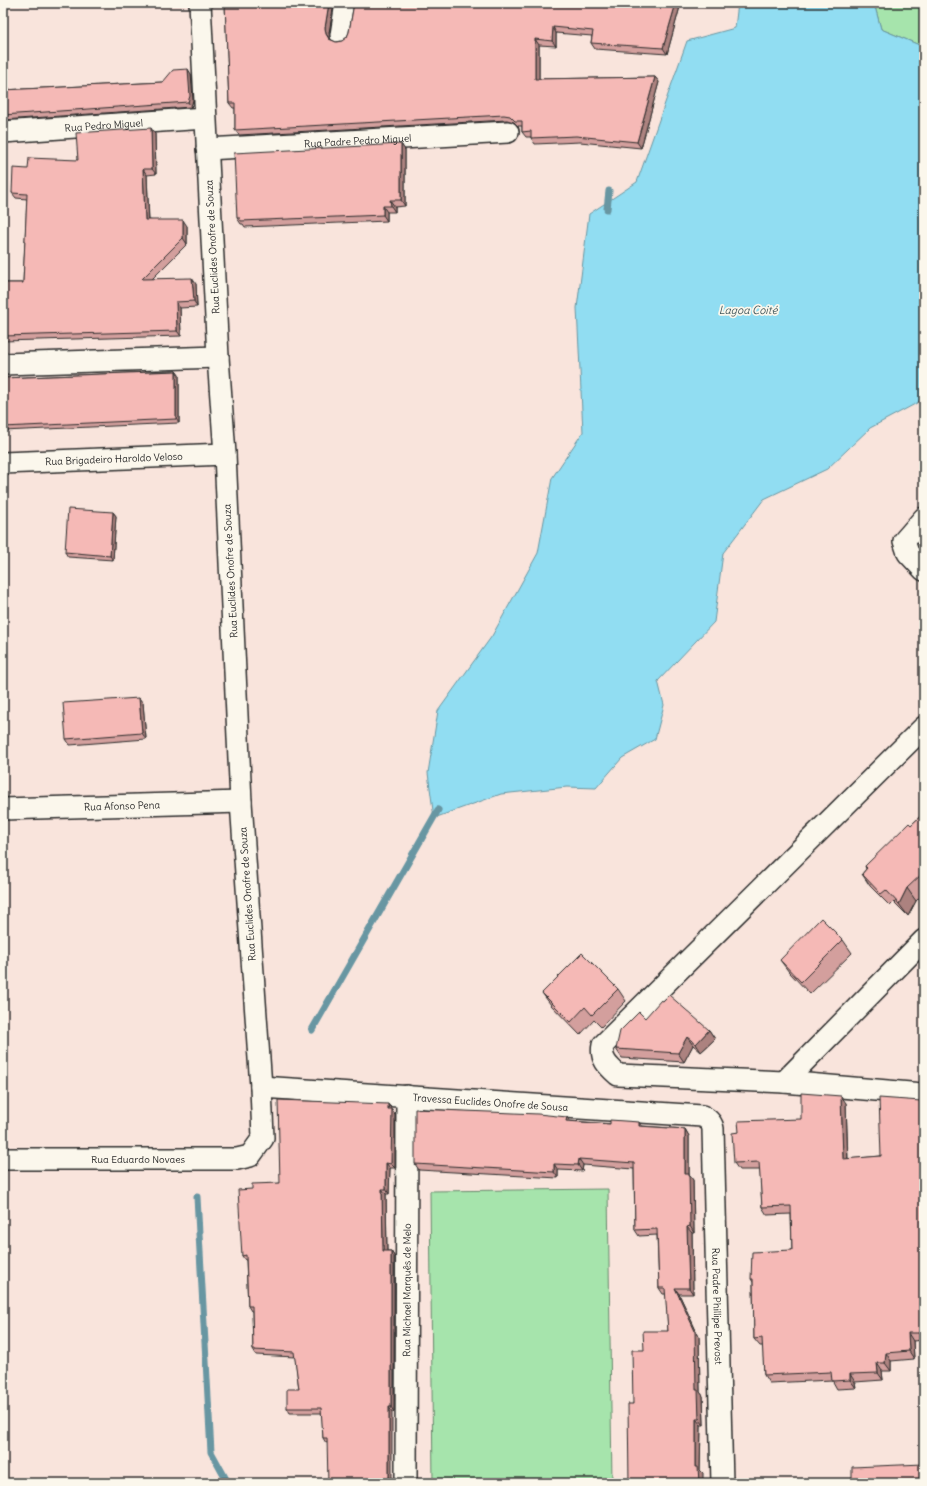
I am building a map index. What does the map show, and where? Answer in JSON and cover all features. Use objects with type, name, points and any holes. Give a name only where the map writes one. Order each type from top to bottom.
[{"type":"street","name":"Rua Euclides Onofre de Souza","points":[[200,3],[218,357],[225,454],[241,802],[261,1087],[263,1138]]},
{"type":"street","points":[[341,35],[346,3]]},
{"type":"street","name":"Rua Pedro Miguel","points":[[3,132],[205,118]]},
{"type":"street","name":"Rua Padre Pedro Miguel","points":[[208,149],[508,132]]},
{"type":"street","points":[[3,364],[218,357]]},
{"type":"street","name":"Rua Brigadeiro Haroldo Veloso","points":[[3,463],[225,454]]},
{"type":"street","points":[[924,518],[904,541],[908,553],[924,570]]},
{"type":"street","points":[[922,1094],[784,1082],[618,1075],[606,1064],[601,1053],[603,1045],[924,727]]},
{"type":"street","name":"Rua Afonso Pena","points":[[3,809],[241,802]]},
{"type":"street","points":[[784,1082],[924,940]]},
{"type":"street","name":"Travessa Euclides Onofre de Sousa","points":[[261,1087],[702,1116],[708,1118],[713,1129]]},
{"type":"street","name":"Rua Michael Marquês de Melo","points":[[406,1483],[407,1096]]},
{"type":"street","name":"Rua Padre Phillipe Prevost","points":[[713,1129],[722,1483]]},
{"type":"street","name":"Rua Eduardo Novaes","points":[[3,1159],[237,1159],[250,1156],[263,1138]]},
{"type":"green space","points":[[874,3],[924,3],[924,47],[881,29]]},
{"type":"green space","points":[[608,1189],[612,1483],[433,1483],[430,1191]]},
{"type":"water","name":"Lagoa Coité","points":[[738,3],[874,3],[881,29],[924,47],[924,396],[917,403],[870,428],[827,469],[764,499],[723,553],[714,622],[658,681],[664,705],[655,739],[622,758],[596,788],[567,787],[501,794],[434,818],[428,773],[438,711],[492,636],[538,553],[552,478],[583,432],[577,308],[589,214],[637,182],[687,41],[735,28]]},
{"type":"building","points":[[225,3],[329,3],[325,28],[326,34],[329,39],[336,42],[342,41],[347,37],[354,3],[676,3],[663,48],[591,43],[593,31],[553,27],[552,41],[535,39],[535,79],[655,77],[637,142],[576,136],[531,138],[531,131],[522,132],[522,121],[515,121],[510,116],[504,115],[235,130],[235,103],[229,103]]},
{"type":"building","points":[[188,69],[190,96],[188,102],[3,115],[3,90],[163,82],[173,70]]},
{"type":"building","points":[[151,128],[152,169],[143,169],[145,220],[183,220],[183,238],[142,279],[192,278],[194,301],[176,302],[177,331],[3,336],[3,283],[23,283],[27,194],[12,193],[13,168],[28,169],[29,158],[78,160],[76,133]]},
{"type":"building","points":[[401,144],[401,200],[390,200],[391,206],[383,206],[383,215],[241,221],[240,218],[237,218],[234,153]]},
{"type":"building","points":[[176,371],[176,419],[3,427],[3,378]]},
{"type":"building","points":[[68,509],[113,512],[110,556],[65,552]]},
{"type":"building","points":[[139,698],[142,733],[66,739],[63,703]]},
{"type":"building","points":[[924,813],[924,872],[907,888],[899,904],[886,890],[881,894],[862,874],[867,868],[865,866],[909,823],[911,825]]},
{"type":"building","points":[[821,918],[843,940],[801,982],[780,960]]},
{"type":"building","points":[[582,953],[618,989],[592,1015],[585,1007],[571,1022],[542,993]]},
{"type":"building","points":[[669,995],[709,1030],[696,1044],[687,1037],[678,1053],[616,1049],[620,1031],[639,1012],[645,1018],[661,1000],[663,1001]]},
{"type":"building","points":[[801,1093],[841,1096],[843,1159],[881,1156],[879,1098],[921,1101],[924,1155],[924,1333],[908,1333],[909,1351],[886,1353],[885,1363],[877,1363],[878,1373],[850,1374],[850,1380],[832,1381],[831,1372],[764,1375],[762,1338],[754,1339],[753,1279],[751,1279],[752,1252],[792,1250],[791,1206],[762,1207],[759,1162],[734,1163],[732,1133],[739,1132],[738,1121],[801,1119]]},
{"type":"building","points":[[278,1100],[388,1104],[388,1109],[392,1109],[391,1164],[386,1163],[386,1189],[382,1189],[383,1251],[391,1251],[391,1407],[389,1407],[389,1483],[328,1483],[327,1438],[323,1438],[321,1408],[287,1408],[287,1389],[299,1389],[294,1352],[253,1350],[252,1306],[248,1306],[246,1255],[242,1256],[238,1190],[252,1189],[252,1184],[280,1183]]},
{"type":"building","points":[[415,1109],[538,1114],[567,1117],[566,1121],[610,1124],[610,1120],[639,1122],[639,1126],[685,1129],[685,1174],[689,1174],[690,1226],[687,1227],[689,1288],[675,1288],[695,1331],[696,1390],[698,1390],[699,1419],[696,1419],[696,1467],[698,1467],[699,1483],[629,1483],[628,1404],[633,1404],[632,1350],[644,1350],[643,1331],[668,1331],[665,1288],[659,1288],[657,1229],[635,1230],[634,1163],[579,1159],[578,1165],[554,1164],[554,1172],[415,1164]]},
{"type":"building","points":[[924,1464],[924,1483],[852,1483],[852,1467]]},
{"type":"waterway","points":[[607,209],[609,191]]},
{"type":"waterway","points":[[312,1030],[438,810]]},
{"type":"waterway","points":[[197,1197],[211,1452],[228,1483]]}]
